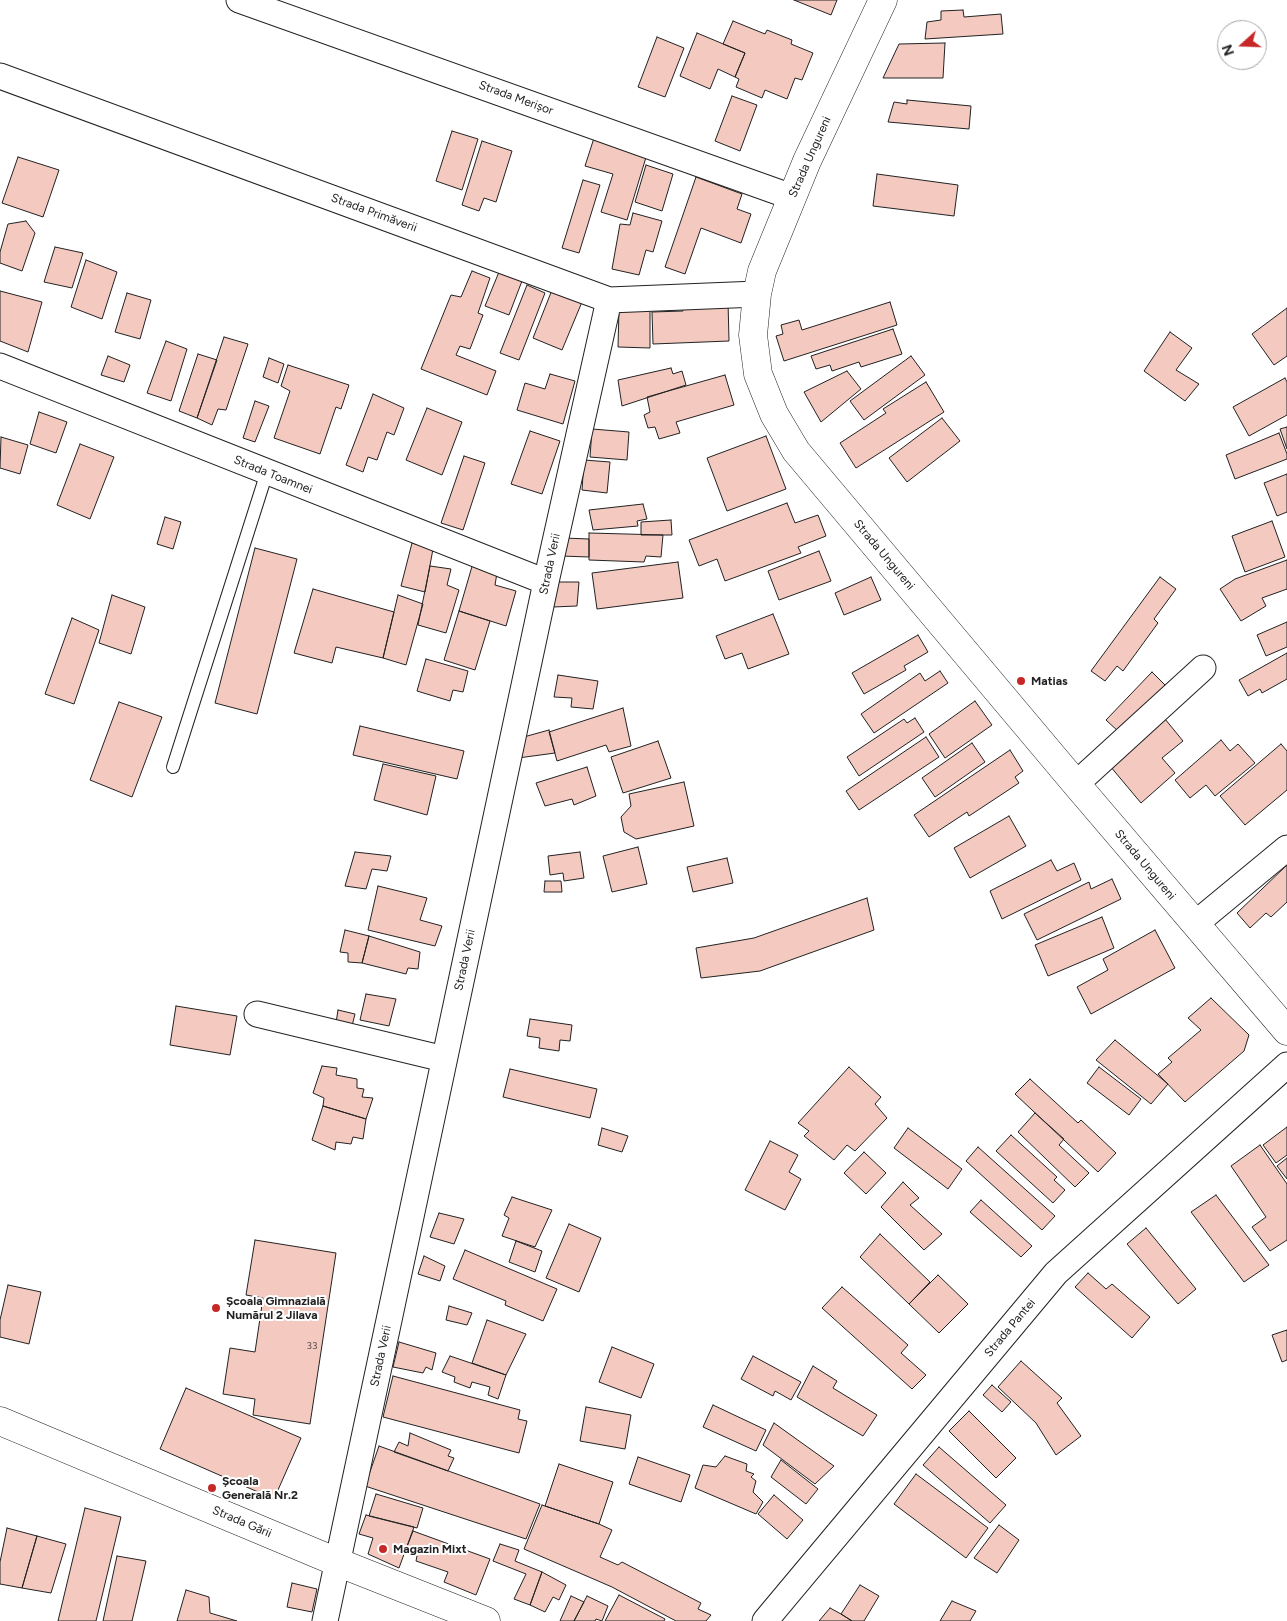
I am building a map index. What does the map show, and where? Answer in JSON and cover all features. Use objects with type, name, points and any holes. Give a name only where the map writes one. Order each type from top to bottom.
[{"type":"main road","name":"Strada Ungureni","points":[[883,0],[792,197],[762,271],[757,294],[753,335],[758,374],[774,414],[796,451],[1287,1031]]},
{"type":"main road","name":"Strada Gării","points":[[0,1421],[337,1562],[486,1621]]},
{"type":"street","name":"Strada Merișor","points":[[239,0],[792,197]]},
{"type":"street","name":"Strada Primăverii","points":[[0,76],[609,300],[757,294]]},
{"type":"street","name":"Strada Verii","points":[[325,1621],[546,582],[609,300]]},
{"type":"street","name":"Strada Toamnei","points":[[0,366],[546,582]]},
{"type":"street","points":[[1076,784],[1203,668]]},
{"type":"street","points":[[1195,924],[1287,848]]},
{"type":"street","points":[[257,1014],[444,1058]]},
{"type":"street","name":"Strada Pantei","points":[[766,1621],[1056,1273],[1287,1065]]},
{"type":"lane","points":[[173,767],[267,472]]},
{"type":"building","points":[[794,0],[837,0],[831,15]]},
{"type":"building","points":[[963,10],[964,17],[1001,14],[1003,34],[925,39],[927,22],[941,20],[941,11]]},
{"type":"building","points":[[733,21],[765,34],[767,30],[792,40],[791,44],[813,53],[802,80],[795,78],[787,99],[765,90],[762,98],[736,87],[739,79],[735,77],[745,53],[723,44]]},
{"type":"building","points":[[697,33],[745,53],[735,77],[718,69],[710,89],[680,76]]},
{"type":"building","points":[[657,37],[684,48],[665,97],[638,87]]},
{"type":"building","points":[[945,43],[943,78],[883,78],[899,44]]},
{"type":"building","points":[[732,96],[757,105],[740,151],[715,141]]},
{"type":"building","points":[[907,100],[971,106],[969,129],[888,122],[894,102],[907,104]]},
{"type":"building","points":[[452,131],[478,139],[462,190],[436,181]]},
{"type":"building","points":[[594,138],[647,154],[627,220],[601,212],[613,174],[585,166]]},
{"type":"building","points":[[482,141],[512,151],[496,202],[484,198],[479,211],[462,205]]},
{"type":"building","points":[[18,157],[59,170],[43,217],[2,203]]},
{"type":"building","points":[[646,165],[673,174],[662,211],[635,202]]},
{"type":"building","points":[[877,174],[958,185],[954,216],[873,206]]},
{"type":"building","points":[[696,177],[742,194],[737,209],[751,214],[741,243],[701,228],[685,274],[665,267]]},
{"type":"building","points":[[583,180],[600,185],[579,253],[562,248]]},
{"type":"building","points":[[633,213],[662,221],[653,252],[646,250],[639,275],[612,269],[620,224],[630,225]]},
{"type":"building","points":[[26,221],[35,233],[22,271],[0,263],[0,252],[8,224]]},
{"type":"building","points":[[55,247],[83,253],[72,288],[44,282]]},
{"type":"building","points":[[86,260],[117,272],[102,319],[71,307]]},
{"type":"building","points":[[472,271],[490,278],[478,313],[483,315],[470,349],[460,346],[456,355],[496,371],[487,395],[421,369],[451,295],[461,297]]},
{"type":"building","points":[[499,272],[522,281],[509,315],[485,306]]},
{"type":"building","points":[[527,285],[545,293],[519,360],[500,353]]},
{"type":"building","points":[[552,290],[582,302],[562,350],[533,338]]},
{"type":"building","points":[[0,291],[42,302],[28,352],[0,341]]},
{"type":"building","points":[[127,293],[151,300],[140,339],[115,332]]},
{"type":"building","points":[[728,301],[729,341],[653,344],[652,312],[683,311],[683,302]]},
{"type":"building","points":[[890,302],[897,325],[784,361],[776,336],[783,334],[781,325],[799,320],[802,330]]},
{"type":"building","points":[[1287,308],[1287,356],[1274,365],[1252,334]]},
{"type":"building","points":[[619,309],[650,310],[650,348],[618,347]]},
{"type":"building","points":[[893,329],[902,354],[861,367],[859,362],[832,371],[830,365],[816,369],[811,356]]},
{"type":"building","points":[[1170,332],[1192,348],[1176,370],[1199,384],[1185,401],[1144,371]]},
{"type":"building","points":[[224,337],[248,344],[226,410],[218,409],[212,425],[197,418]]},
{"type":"building","points":[[166,341],[187,349],[171,401],[147,393]]},
{"type":"building","points":[[198,354],[217,360],[197,418],[179,411]]},
{"type":"building","points":[[108,356],[130,365],[124,382],[101,375]]},
{"type":"building","points":[[911,356],[925,375],[864,420],[850,401]]},
{"type":"building","points":[[269,358],[284,364],[278,383],[263,377]]},
{"type":"building","points":[[288,365],[349,385],[341,409],[336,407],[320,454],[274,438],[290,391],[281,386]]},
{"type":"building","points":[[671,368],[673,374],[682,371],[686,385],[622,406],[618,380]]},
{"type":"building","points":[[847,371],[861,389],[821,422],[804,392]]},
{"type":"building","points":[[550,374],[575,381],[563,424],[517,410],[525,383],[545,389]]},
{"type":"building","points":[[725,375],[734,405],[676,422],[680,433],[659,439],[655,427],[648,428],[644,415],[650,412],[647,397]]},
{"type":"building","points":[[1285,378],[1287,382],[1287,415],[1249,436],[1233,407]]},
{"type":"building","points":[[926,382],[944,412],[856,468],[840,443],[886,413],[883,409]]},
{"type":"building","points":[[373,394],[404,408],[394,435],[387,432],[377,460],[368,457],[363,472],[346,465]]},
{"type":"building","points":[[255,401],[269,406],[255,442],[243,438]]},
{"type":"building","points":[[427,408],[462,422],[442,475],[406,460]]},
{"type":"building","points":[[39,412],[67,422],[56,453],[30,444]]},
{"type":"building","points":[[942,418],[960,441],[907,482],[889,458]]},
{"type":"building","points":[[1287,427],[1287,449],[1280,429]]},
{"type":"building","points":[[592,429],[629,432],[627,460],[590,457]]},
{"type":"building","points":[[530,431],[560,441],[542,494],[511,484]]},
{"type":"building","points":[[1279,433],[1287,459],[1235,479],[1226,455]]},
{"type":"building","points":[[766,436],[786,489],[727,511],[707,458]]},
{"type":"building","points":[[1,437],[28,445],[20,474],[0,468]]},
{"type":"building","points":[[80,444],[114,457],[90,519],[57,505]]},
{"type":"building","points":[[464,456],[485,463],[463,530],[441,523]]},
{"type":"building","points":[[584,460],[610,462],[607,493],[582,490]]},
{"type":"building","points":[[1287,474],[1287,512],[1277,516],[1264,483]]},
{"type":"building","points":[[787,503],[795,523],[818,515],[826,536],[798,547],[801,553],[725,581],[717,559],[699,566],[689,540]]},
{"type":"building","points":[[643,504],[647,519],[637,521],[638,526],[593,530],[589,510]]},
{"type":"building","points":[[165,517],[181,522],[173,549],[157,544]]},
{"type":"building","points":[[671,520],[672,535],[641,535],[641,522]]},
{"type":"building","points":[[1272,521],[1285,557],[1245,572],[1232,536]]},
{"type":"building","points":[[589,533],[663,535],[661,557],[646,556],[644,562],[589,560]]},
{"type":"building","points":[[564,538],[589,539],[589,557],[561,556]]},
{"type":"building","points":[[412,543],[433,549],[425,592],[401,586]]},
{"type":"building","points":[[255,548],[297,559],[257,714],[215,703]]},
{"type":"building","points":[[819,551],[831,581],[779,600],[768,571]]},
{"type":"building","points":[[1287,560],[1287,589],[1262,598],[1266,606],[1241,621],[1220,589],[1235,579]]},
{"type":"building","points":[[678,562],[683,598],[597,609],[592,573]]},
{"type":"building","points":[[473,563],[497,573],[495,585],[516,591],[506,626],[459,611]]},
{"type":"building","points":[[430,566],[451,569],[447,585],[459,590],[446,633],[418,625]]},
{"type":"building","points":[[871,577],[881,600],[844,615],[835,593]]},
{"type":"building","points":[[1160,577],[1176,589],[1154,619],[1158,623],[1123,671],[1117,666],[1105,681],[1091,671]]},
{"type":"building","points":[[557,582],[579,582],[577,606],[553,607]]},
{"type":"building","points":[[313,589],[394,612],[383,658],[336,647],[332,663],[294,653]]},
{"type":"building","points":[[112,595],[145,607],[131,654],[99,643]]},
{"type":"building","points":[[398,595],[423,604],[406,665],[383,658]]},
{"type":"building","points":[[459,611],[490,621],[475,670],[444,660]]},
{"type":"building","points":[[773,614],[789,654],[748,669],[742,653],[725,659],[716,636]]},
{"type":"building","points":[[72,618],[99,630],[74,704],[45,694]]},
{"type":"building","points":[[1287,622],[1287,647],[1266,656],[1257,635]]},
{"type":"building","points":[[918,635],[928,652],[904,666],[906,670],[864,694],[852,673]]},
{"type":"building","points":[[1287,653],[1287,679],[1262,693],[1260,689],[1248,696],[1239,680]]},
{"type":"building","points":[[426,659],[468,671],[463,692],[453,690],[450,701],[417,691]]},
{"type":"building","points":[[940,671],[948,683],[874,733],[861,714],[920,673],[925,681]]},
{"type":"building","points":[[1152,672],[1168,688],[1119,732],[1106,720]]},
{"type":"building","points":[[558,675],[598,681],[593,709],[571,707],[572,698],[554,697]]},
{"type":"building","points":[[975,701],[992,725],[945,758],[929,734]]},
{"type":"building","points":[[119,702],[162,717],[132,797],[90,780]]},
{"type":"building","points":[[623,708],[631,746],[609,752],[606,745],[557,761],[549,732]]},
{"type":"building","points":[[915,718],[924,732],[859,776],[847,757],[904,719],[907,723]]},
{"type":"building","points":[[1165,719],[1183,741],[1162,758],[1175,773],[1141,803],[1110,766]]},
{"type":"building","points":[[360,726],[464,751],[457,779],[353,755]]},
{"type":"building","points":[[549,730],[555,753],[518,758],[520,738]]},
{"type":"building","points":[[926,737],[939,757],[859,810],[846,791]]},
{"type":"building","points":[[1221,740],[1230,751],[1238,744],[1255,763],[1215,796],[1206,785],[1190,798],[1175,780]]},
{"type":"building","points":[[658,741],[671,778],[623,793],[611,757]]},
{"type":"building","points":[[972,743],[985,762],[935,797],[922,778]]},
{"type":"building","points":[[1281,744],[1287,751],[1287,790],[1245,825],[1220,796]]},
{"type":"building","points":[[1010,750],[1023,771],[1015,777],[1019,783],[969,816],[967,812],[929,837],[914,815]]},
{"type":"building","points":[[383,764],[436,776],[427,815],[374,800]]},
{"type":"building","points":[[587,767],[596,796],[574,805],[572,799],[545,806],[536,783]]},
{"type":"building","points":[[684,782],[694,826],[636,839],[624,832],[621,817],[631,806],[629,794]]},
{"type":"building","points":[[1009,816],[1026,846],[970,878],[954,848]]},
{"type":"building","points":[[638,847],[647,884],[612,892],[603,856]]},
{"type":"building","points":[[355,852],[391,856],[387,871],[372,869],[366,889],[345,886]]},
{"type":"building","points":[[580,852],[584,878],[564,881],[563,873],[550,875],[548,856]]},
{"type":"building","points":[[727,858],[733,883],[693,892],[687,867]]},
{"type":"building","points":[[1051,860],[1057,871],[1074,863],[1081,880],[1002,919],[990,891]]},
{"type":"building","points":[[1287,865],[1287,902],[1271,917],[1266,913],[1250,928],[1237,913]]},
{"type":"building","points":[[1112,879],[1121,899],[1037,940],[1024,914],[1089,882],[1091,889]]},
{"type":"building","points":[[545,881],[561,881],[562,892],[544,892]]},
{"type":"building","points":[[378,886],[427,898],[420,920],[442,926],[435,946],[368,930]]},
{"type":"building","points":[[867,898],[874,930],[760,971],[701,978],[696,948],[754,938]]},
{"type":"building","points":[[1102,917],[1114,948],[1048,976],[1035,945]]},
{"type":"building","points":[[345,930],[369,936],[362,963],[348,962],[348,953],[340,952]]},
{"type":"building","points":[[1155,930],[1175,968],[1091,1014],[1077,987],[1108,970],[1103,959]]},
{"type":"building","points":[[369,936],[420,952],[418,969],[408,968],[406,974],[362,963]]},
{"type":"building","points":[[366,994],[396,999],[389,1026],[360,1020]]},
{"type":"building","points":[[1211,998],[1249,1035],[1244,1051],[1185,1102],[1158,1074],[1172,1062],[1168,1058],[1201,1030],[1188,1018]]},
{"type":"building","points":[[176,1006],[237,1016],[230,1055],[170,1045]]},
{"type":"building","points":[[338,1010],[355,1014],[352,1026],[336,1023]]},
{"type":"building","points":[[530,1019],[572,1025],[570,1041],[560,1040],[559,1051],[539,1048],[540,1038],[527,1036]]},
{"type":"building","points":[[1115,1040],[1168,1084],[1151,1104],[1096,1060]]},
{"type":"building","points":[[322,1066],[337,1068],[336,1075],[357,1079],[357,1088],[364,1089],[362,1097],[373,1098],[366,1119],[323,1106],[324,1098],[313,1093]]},
{"type":"building","points":[[849,1067],[881,1097],[875,1104],[887,1118],[855,1151],[847,1145],[834,1160],[804,1136],[809,1131],[798,1123]]},
{"type":"building","points":[[1099,1067],[1141,1099],[1129,1115],[1087,1083]]},
{"type":"building","points":[[510,1069],[597,1089],[590,1118],[503,1097]]},
{"type":"building","points":[[1030,1079],[1078,1123],[1081,1120],[1116,1153],[1098,1172],[1015,1094]]},
{"type":"building","points":[[323,1106],[366,1119],[363,1139],[353,1137],[351,1144],[336,1142],[335,1150],[312,1140]]},
{"type":"building","points":[[1035,1113],[1064,1139],[1059,1145],[1089,1173],[1075,1187],[1018,1132]]},
{"type":"building","points":[[1287,1127],[1287,1155],[1276,1163],[1263,1145]]},
{"type":"building","points":[[602,1128],[628,1136],[622,1152],[598,1145]]},
{"type":"building","points":[[908,1128],[962,1169],[948,1189],[894,1148]]},
{"type":"building","points":[[1011,1135],[1057,1177],[1054,1180],[1065,1190],[1053,1203],[996,1151]]},
{"type":"building","points":[[770,1141],[798,1155],[789,1172],[801,1179],[785,1210],[745,1190]]},
{"type":"building","points":[[1260,1145],[1287,1184],[1287,1240],[1270,1251],[1252,1227],[1266,1217],[1231,1166]]},
{"type":"building","points":[[978,1147],[1055,1216],[1042,1230],[966,1161]]},
{"type":"building","points":[[864,1152],[886,1173],[866,1194],[844,1173]]},
{"type":"building","points":[[1287,1158],[1287,1179],[1277,1166]]},
{"type":"building","points":[[903,1182],[919,1198],[910,1205],[942,1234],[924,1250],[881,1207]]},
{"type":"building","points":[[1216,1195],[1269,1265],[1244,1282],[1191,1212]]},
{"type":"building","points":[[512,1197],[552,1210],[535,1247],[502,1236],[509,1218],[504,1215]]},
{"type":"building","points":[[981,1200],[1032,1246],[1021,1257],[970,1212]]},
{"type":"building","points":[[439,1213],[464,1219],[454,1244],[430,1237]]},
{"type":"building","points":[[569,1224],[601,1238],[579,1292],[546,1278]]},
{"type":"building","points":[[1146,1228],[1196,1289],[1178,1304],[1127,1244]]},
{"type":"building","points":[[880,1234],[930,1282],[909,1304],[860,1257]]},
{"type":"building","points":[[255,1240],[336,1253],[310,1424],[253,1415],[255,1399],[223,1394],[230,1348],[255,1352],[263,1298],[246,1295]]},
{"type":"building","points":[[516,1241],[542,1251],[535,1272],[509,1262]]},
{"type":"building","points":[[465,1250],[557,1289],[543,1321],[505,1305],[506,1301],[453,1279]]},
{"type":"building","points":[[424,1256],[445,1266],[440,1281],[418,1274]]},
{"type":"building","points":[[1088,1273],[1106,1289],[1112,1284],[1150,1317],[1132,1338],[1075,1287]]},
{"type":"building","points":[[938,1275],[968,1304],[939,1333],[909,1304]]},
{"type":"building","points":[[8,1285],[41,1292],[29,1344],[0,1337],[0,1320]]},
{"type":"building","points":[[842,1287],[908,1345],[901,1353],[926,1375],[912,1389],[822,1308]]},
{"type":"building","points":[[449,1306],[472,1313],[467,1325],[446,1320]]},
{"type":"building","points":[[487,1320],[526,1334],[506,1375],[472,1363]]},
{"type":"building","points":[[1287,1330],[1287,1360],[1282,1362],[1272,1335]]},
{"type":"building","points":[[399,1342],[436,1353],[432,1370],[426,1367],[423,1373],[393,1367]]},
{"type":"building","points":[[612,1347],[654,1364],[641,1398],[599,1382]]},
{"type":"building","points":[[450,1356],[506,1375],[498,1399],[488,1395],[490,1387],[472,1382],[470,1388],[454,1382],[455,1377],[442,1372]]},
{"type":"building","points":[[753,1356],[801,1382],[791,1400],[775,1391],[773,1396],[741,1379]]},
{"type":"building","points":[[1021,1361],[1062,1398],[1057,1403],[1081,1436],[1056,1455],[1036,1423],[998,1387]]},
{"type":"building","points":[[813,1366],[837,1381],[833,1388],[877,1415],[863,1436],[797,1397]]},
{"type":"building","points":[[393,1376],[520,1410],[518,1419],[527,1421],[519,1453],[383,1417]]},
{"type":"building","points":[[992,1385],[1011,1402],[1002,1412],[983,1395]]},
{"type":"building","points":[[186,1388],[301,1438],[274,1499],[160,1449]]},
{"type":"building","points":[[713,1405],[766,1430],[756,1451],[703,1427]]},
{"type":"building","points":[[586,1407],[631,1415],[625,1449],[580,1441]]},
{"type":"building","points":[[969,1411],[1016,1458],[996,1478],[949,1431]]},
{"type":"building","points":[[774,1423],[834,1466],[815,1484],[763,1445]]},
{"type":"building","points":[[410,1433],[451,1450],[448,1456],[454,1458],[448,1471],[394,1452],[399,1442],[408,1446]]},
{"type":"building","points":[[379,1446],[540,1504],[526,1539],[365,1486]]},
{"type":"building","points":[[939,1447],[1006,1505],[990,1523],[923,1465]]},
{"type":"building","points":[[725,1456],[747,1464],[746,1471],[754,1474],[751,1477],[756,1481],[753,1492],[763,1502],[756,1514],[695,1488],[703,1465],[716,1467]]},
{"type":"building","points":[[638,1457],[690,1475],[681,1502],[629,1484]]},
{"type":"building","points":[[781,1460],[818,1489],[806,1504],[771,1477]]},
{"type":"building","points":[[559,1464],[613,1482],[599,1524],[545,1506]]},
{"type":"building","points":[[916,1474],[988,1528],[966,1558],[894,1504]]},
{"type":"building","points":[[376,1494],[423,1508],[417,1528],[369,1516]]},
{"type":"building","points":[[774,1495],[803,1520],[787,1539],[758,1514]]},
{"type":"building","points":[[542,1505],[612,1530],[600,1557],[618,1565],[622,1562],[701,1603],[698,1609],[711,1615],[706,1621],[676,1621],[612,1587],[524,1549]]},
{"type":"building","points":[[85,1508],[121,1517],[96,1621],[58,1621]]},
{"type":"building","points":[[366,1515],[414,1527],[399,1568],[368,1554],[373,1538],[359,1534]]},
{"type":"building","points":[[999,1525],[1019,1540],[997,1573],[974,1558]]},
{"type":"building","points":[[7,1528],[37,1536],[22,1588],[0,1584],[0,1562]]},
{"type":"building","points":[[413,1531],[490,1559],[476,1595],[444,1582],[448,1572],[416,1561],[417,1556],[405,1552]]},
{"type":"building","points":[[37,1536],[66,1544],[51,1593],[22,1588]]},
{"type":"building","points":[[500,1544],[519,1550],[515,1561],[542,1572],[530,1605],[514,1599],[526,1574],[493,1561]]},
{"type":"building","points":[[117,1556],[146,1561],[132,1621],[103,1621]]},
{"type":"building","points":[[542,1572],[566,1585],[559,1600],[553,1597],[545,1612],[530,1605]]},
{"type":"building","points":[[292,1583],[317,1589],[312,1612],[287,1607]]},
{"type":"building","points":[[860,1585],[879,1596],[864,1621],[852,1621],[841,1614]]},
{"type":"building","points":[[186,1590],[209,1597],[210,1613],[237,1621],[177,1621]]},
{"type":"building","points":[[619,1595],[665,1619],[664,1621],[605,1621]]},
{"type":"building","points":[[571,1596],[584,1602],[574,1621],[560,1621]]},
{"type":"building","points":[[587,1596],[608,1606],[602,1621],[596,1619],[595,1621],[574,1621]]},
{"type":"building","points":[[952,1601],[976,1611],[970,1621],[940,1621]]},
{"type":"building","points":[[830,1608],[841,1614],[852,1621],[819,1621]]},
{"type":"place","name":"Matias","points":[[1021,681]]},
{"type":"place","name":"Școala Gimnazială Numărul 2 Jilava","points":[[216,1308]]},
{"type":"place","name":"Școala Generală Nr.2","points":[[212,1488]]},
{"type":"place","name":"Magazin Mixt","points":[[383,1549]]}]
